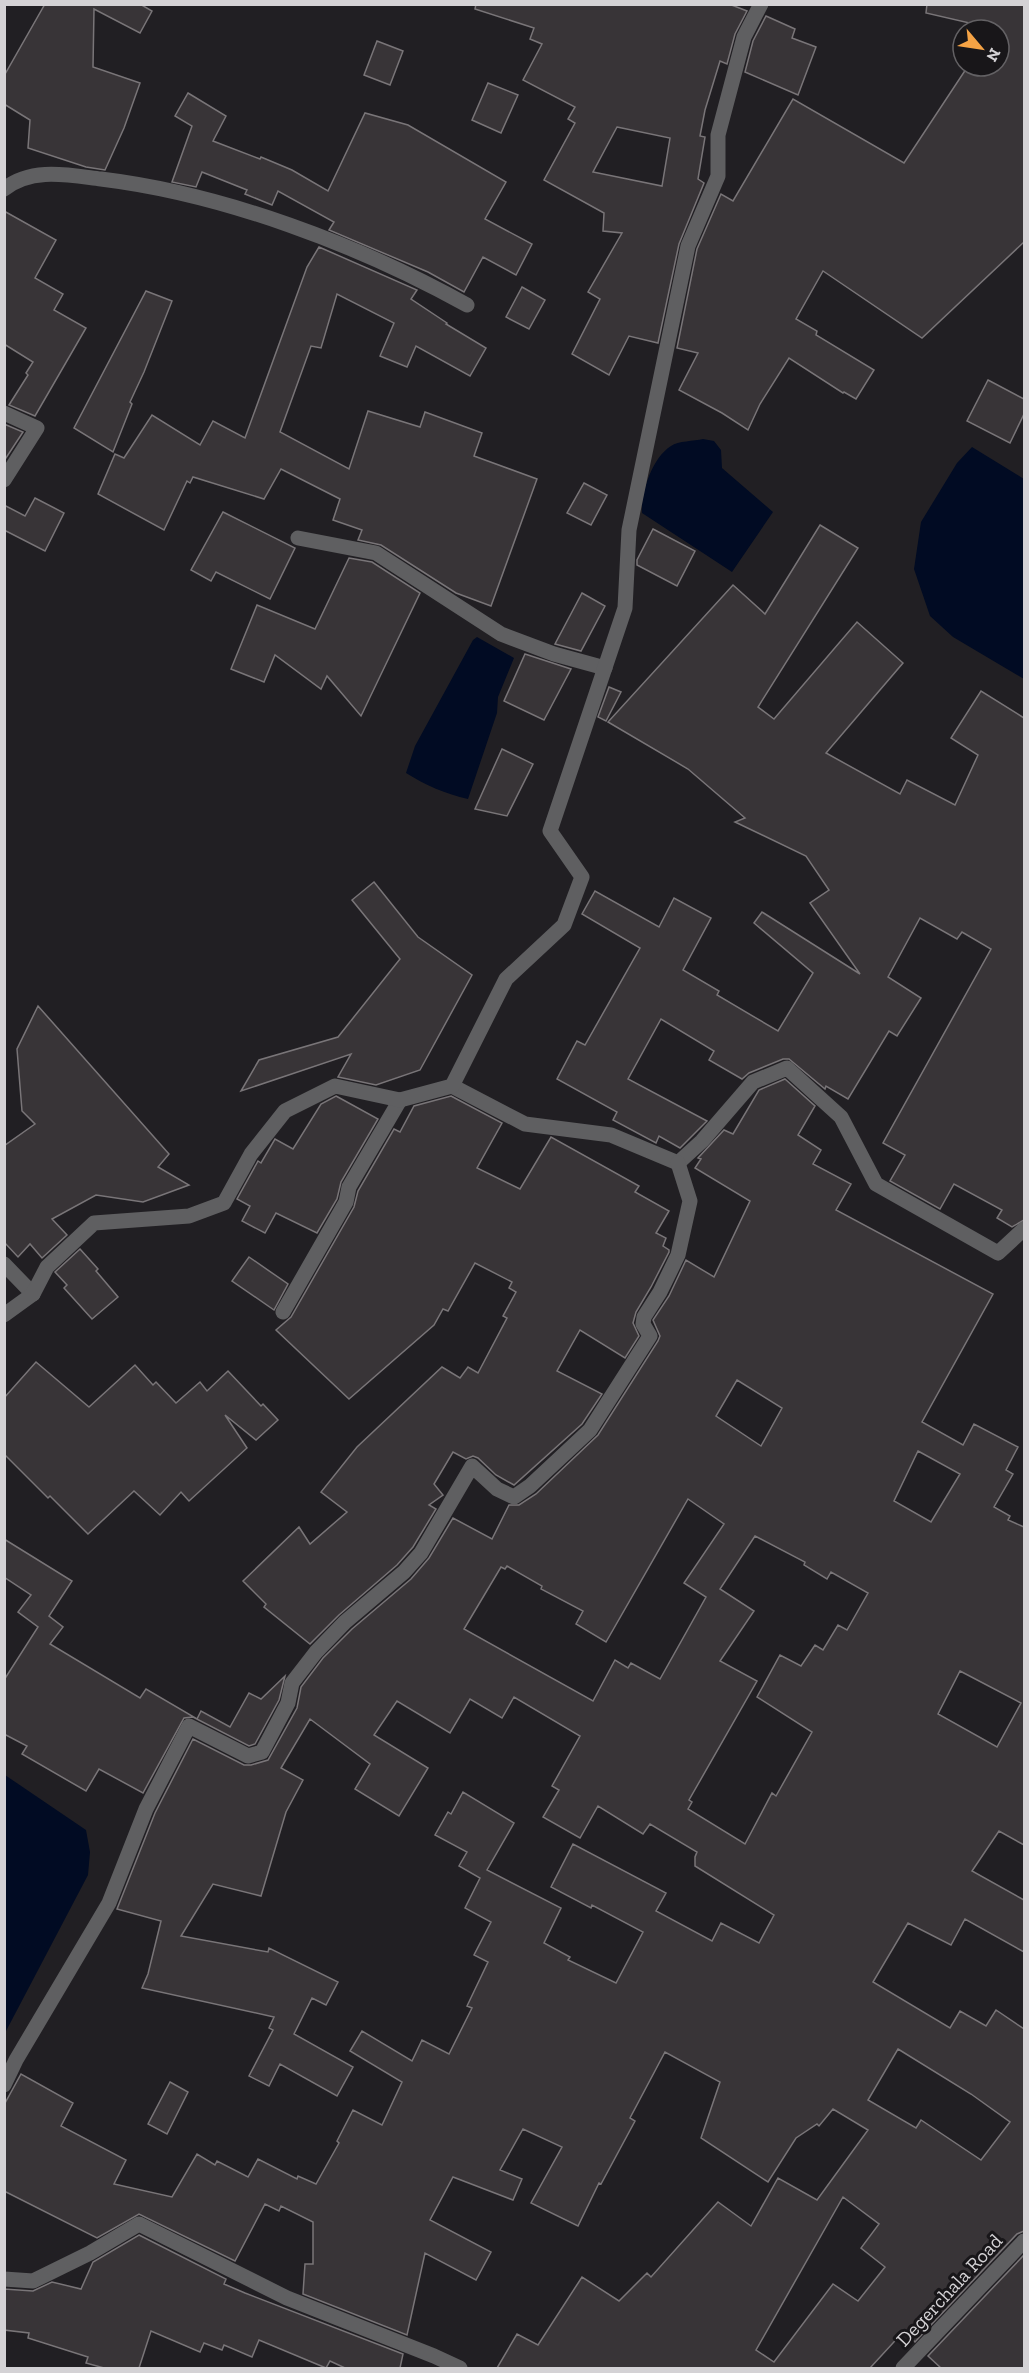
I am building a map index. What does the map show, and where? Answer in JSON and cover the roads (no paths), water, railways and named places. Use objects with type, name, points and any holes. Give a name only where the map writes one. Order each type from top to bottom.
[{"type":"street","points":[[452,1086],[507,979],[564,925],[582,877],[550,831],[625,608],[629,530],[688,246],[718,176],[718,135],[744,37],[761,4]]},
{"type":"street","points":[[4,189],[17,179],[50,173],[132,183],[209,200],[317,235],[430,285],[467,305]]},
{"type":"street","points":[[4,413],[36,428],[4,480]]},
{"type":"street","points":[[298,538],[376,553],[501,634],[554,654],[605,668]]},
{"type":"street","points":[[678,1163],[702,1142],[753,1082],[787,1068],[841,1117],[876,1184],[998,1253],[1024,1229]]},
{"type":"street","points":[[4,1315],[33,1294],[46,1267],[94,1223],[189,1215],[224,1203],[251,1154],[285,1111],[335,1086],[400,1100],[452,1086],[525,1124],[611,1135],[678,1163],[690,1201],[678,1256],[660,1292],[644,1317],[643,1324],[650,1336],[590,1430],[530,1486],[514,1497],[497,1489],[472,1466],[421,1552],[404,1572],[345,1622],[323,1644],[292,1683],[288,1703],[262,1752],[248,1756],[189,1726],[146,1809],[109,1903],[16,2060],[4,2085]]},
{"type":"street","points":[[283,1312],[346,1202],[350,1187],[400,1100]]},
{"type":"street","points":[[4,1264],[33,1294]]},
{"type":"street","points":[[4,2279],[33,2281],[90,2253],[139,2224],[287,2298],[460,2368]]},
{"type":"street","name":"Degerchala Road","points":[[903,2368],[1024,2241]]},
{"type":"water","points":[[703,439],[714,441],[721,450],[722,468],[773,512],[732,572],[642,513],[643,495],[649,476],[664,451],[674,444]]},
{"type":"water","points":[[972,447],[1024,479],[1024,679],[953,637],[930,616],[914,569],[921,522],[957,463]]},
{"type":"water","points":[[477,637],[514,658],[498,697],[497,713],[468,799],[436,789],[406,773],[415,746],[473,640]]},
{"type":"water","points":[[5,1775],[86,1830],[90,1852],[88,1875],[5,2033]]}]
